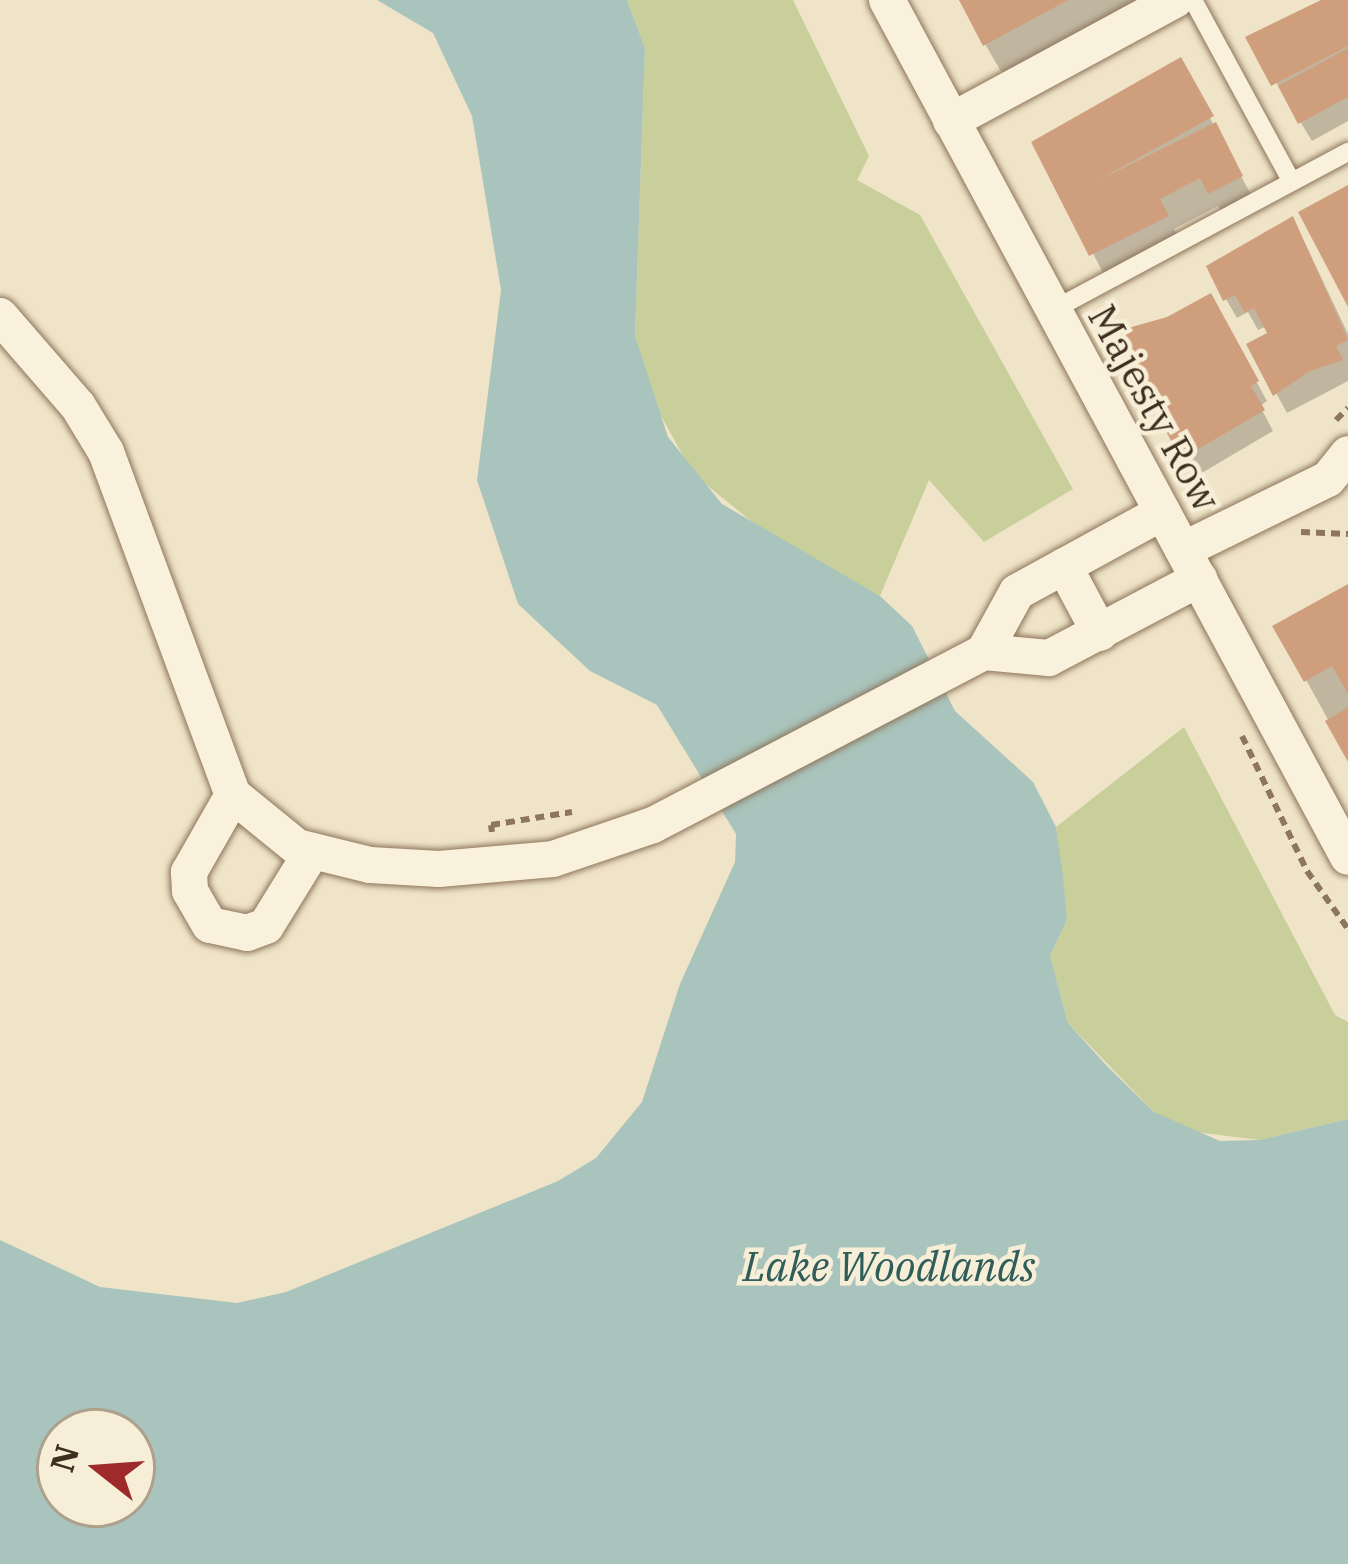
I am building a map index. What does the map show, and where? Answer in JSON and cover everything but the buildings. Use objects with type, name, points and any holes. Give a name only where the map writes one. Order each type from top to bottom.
[{"type":"street","name":"Majesty Row","points":[[887,0],[1343,836]]},
{"type":"street","points":[[951,121],[1175,0]]},
{"type":"street","points":[[0,316],[78,406],[106,452],[233,795],[265,827],[311,853],[439,869],[554,859],[622,839],[712,797],[985,652],[1042,660],[1100,633],[1191,564],[1341,473]]},
{"type":"street","points":[[985,652],[1010,599],[1163,512]]},
{"type":"street","points":[[1064,566],[1100,633]]},
{"type":"street","points":[[233,795],[189,872],[190,891],[210,925],[247,933],[266,926],[311,853]]},
{"type":"lane","points":[[1193,0],[1292,182]]},
{"type":"lane","points":[[1053,310],[1348,152]]},
{"type":"path","points":[[1239,727],[1241,746],[1307,871],[1348,929]]},
{"type":"green space","points":[[627,0],[793,0],[869,156],[857,180],[920,215],[1073,489],[984,542],[929,480],[880,596],[772,538],[693,474],[648,392],[635,336],[645,48]]},
{"type":"green space","points":[[1184,727],[1335,1015],[1348,1022],[1348,1119],[1259,1140],[1188,1131],[1154,1112],[1068,1023],[1050,956],[1067,920],[1056,827]]},
{"type":"water","name":"Lake Woodlands","points":[[377,0],[627,0],[645,48],[635,336],[668,437],[722,504],[880,596],[912,626],[955,711],[1033,782],[1056,827],[1063,876],[1067,920],[1050,956],[1068,1023],[1107,1066],[1154,1112],[1220,1141],[1259,1140],[1348,1119],[1348,1564],[0,1564],[0,1240],[100,1287],[237,1303],[286,1292],[558,1181],[596,1158],[642,1102],[680,984],[735,862],[736,834],[657,705],[590,671],[518,604],[477,480],[501,290],[472,116],[433,33]]}]
